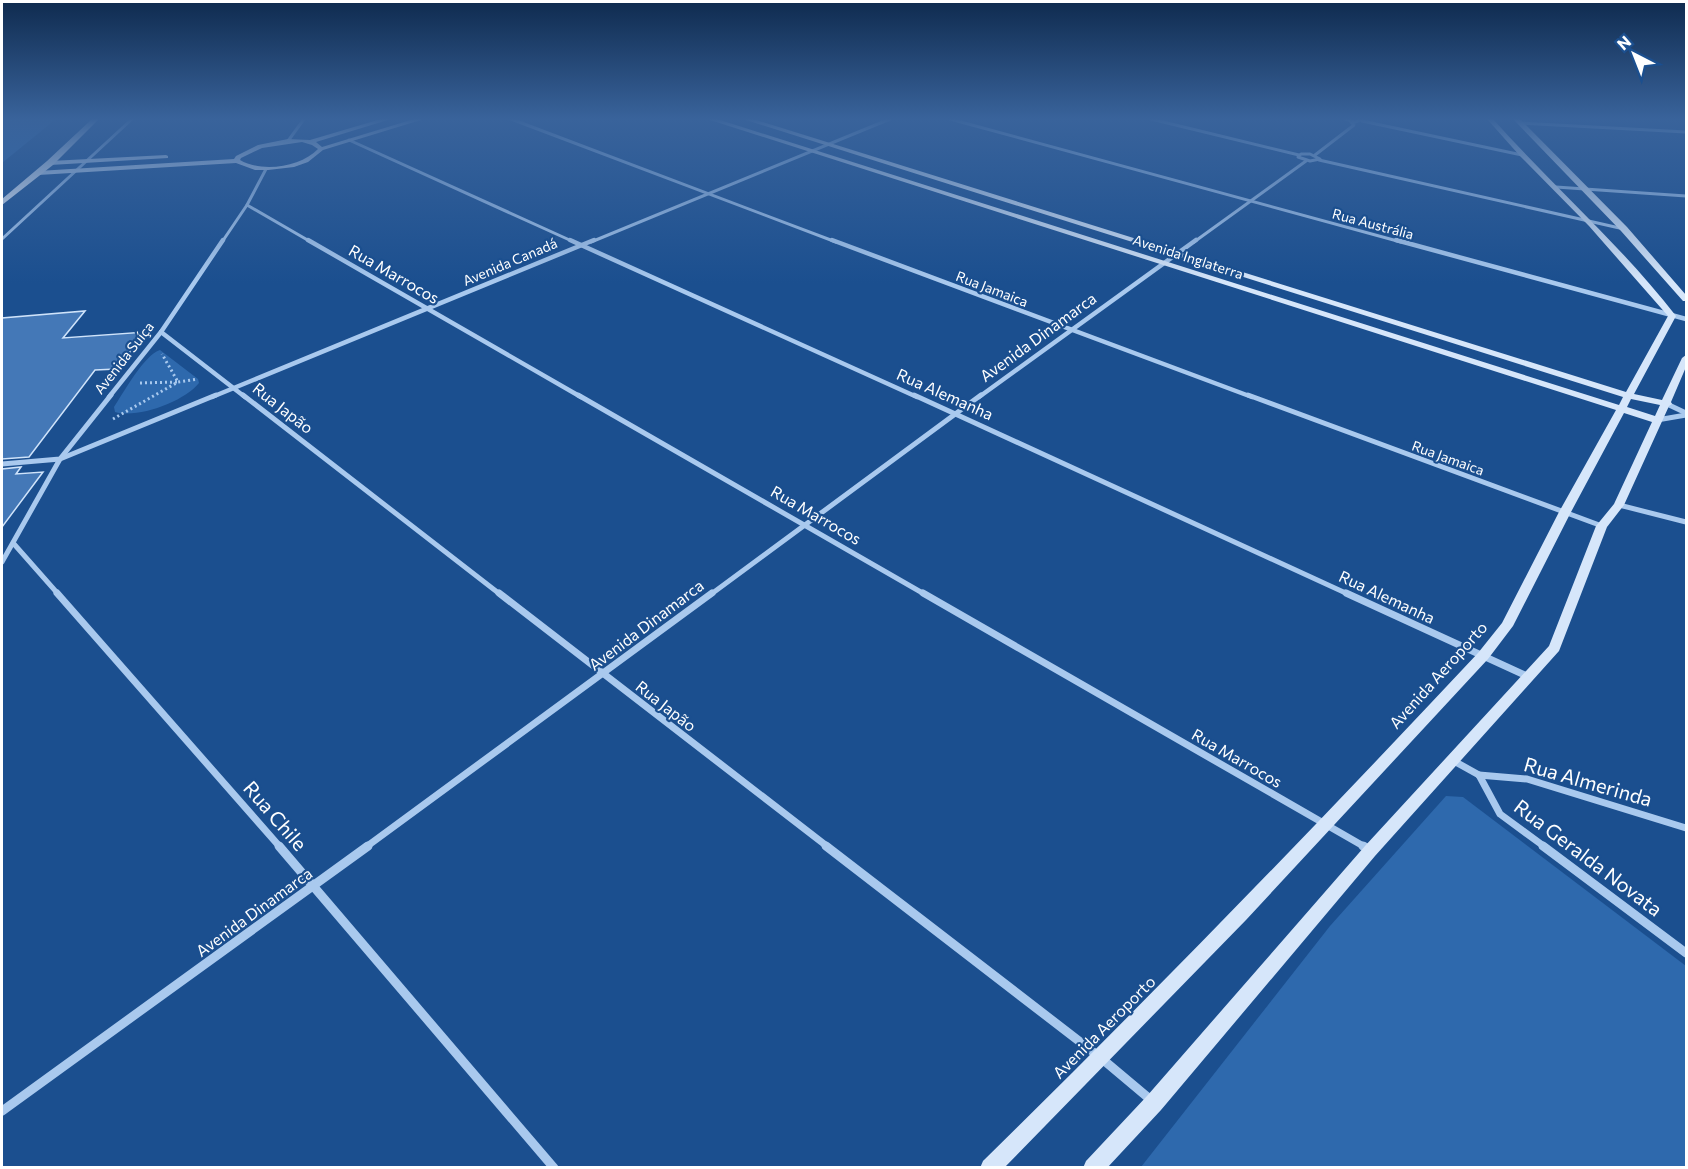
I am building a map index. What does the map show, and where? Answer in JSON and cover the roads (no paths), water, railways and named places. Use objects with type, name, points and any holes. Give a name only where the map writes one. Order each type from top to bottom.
[{"type":"main road","points":[[2,203],[37,174]]},
{"type":"street","points":[[2,239],[73,174]]},
{"type":"street","name":"Avenida Suíça","points":[[2,562],[60,459],[160,332],[247,205],[264,174]]},
{"type":"street","name":"Rua Alemanha","points":[[423,174],[1529,677]]},
{"type":"street","name":"Rua Jamaica","points":[[656,174],[1602,526]]},
{"type":"street","name":"Avenida Canadá","points":[[2,465],[60,459],[757,174]]},
{"type":"street","name":"Avenida Inglaterra","points":[[880,174],[1657,420]]},
{"type":"street","name":"Avenida Inglaterra","points":[[919,174],[1630,396],[1667,404]]},
{"type":"street","name":"Rua Austrália","points":[[1148,174],[1679,318]]},
{"type":"street","name":"Avenida Dinamarca","points":[[2,1111],[314,886],[955,414],[1288,174]]},
{"type":"street","points":[[1377,174],[1624,230]]},
{"type":"street","points":[[1542,174],[1679,318]]},
{"type":"street","points":[[1569,174],[1686,299]]},
{"type":"street","points":[[1556,187],[1686,196]]},
{"type":"street","name":"Rua Marrocos","points":[[247,205],[1370,851]]},
{"type":"street","name":"Avenida Aeroporto","points":[[990,1167],[1101,1058],[1327,826],[1483,656],[1507,626],[1564,512],[1621,409],[1679,318]]},
{"type":"street","name":"Rua Japão","points":[[160,332],[218,378],[236,388],[603,675],[1101,1058],[1154,1103]]},
{"type":"street","points":[[1093,1167],[1154,1103],[1370,851],[1554,648],[1602,526],[1619,505],[1686,358]]},
{"type":"street","points":[[1667,404],[1686,414]]},
{"type":"street","points":[[1657,420],[1686,414]]},
{"type":"street","points":[[1619,505],[1686,522]]},
{"type":"street","name":"Rua Chile","points":[[14,544],[314,886],[554,1167]]},
{"type":"street","points":[[1452,760],[1479,776]]},
{"type":"street","name":"Rua Almerinda","points":[[1479,776],[1527,779],[1686,828]]},
{"type":"street","name":"Rua Geralda Novata","points":[[1479,776],[1500,814],[1686,953]]}]
